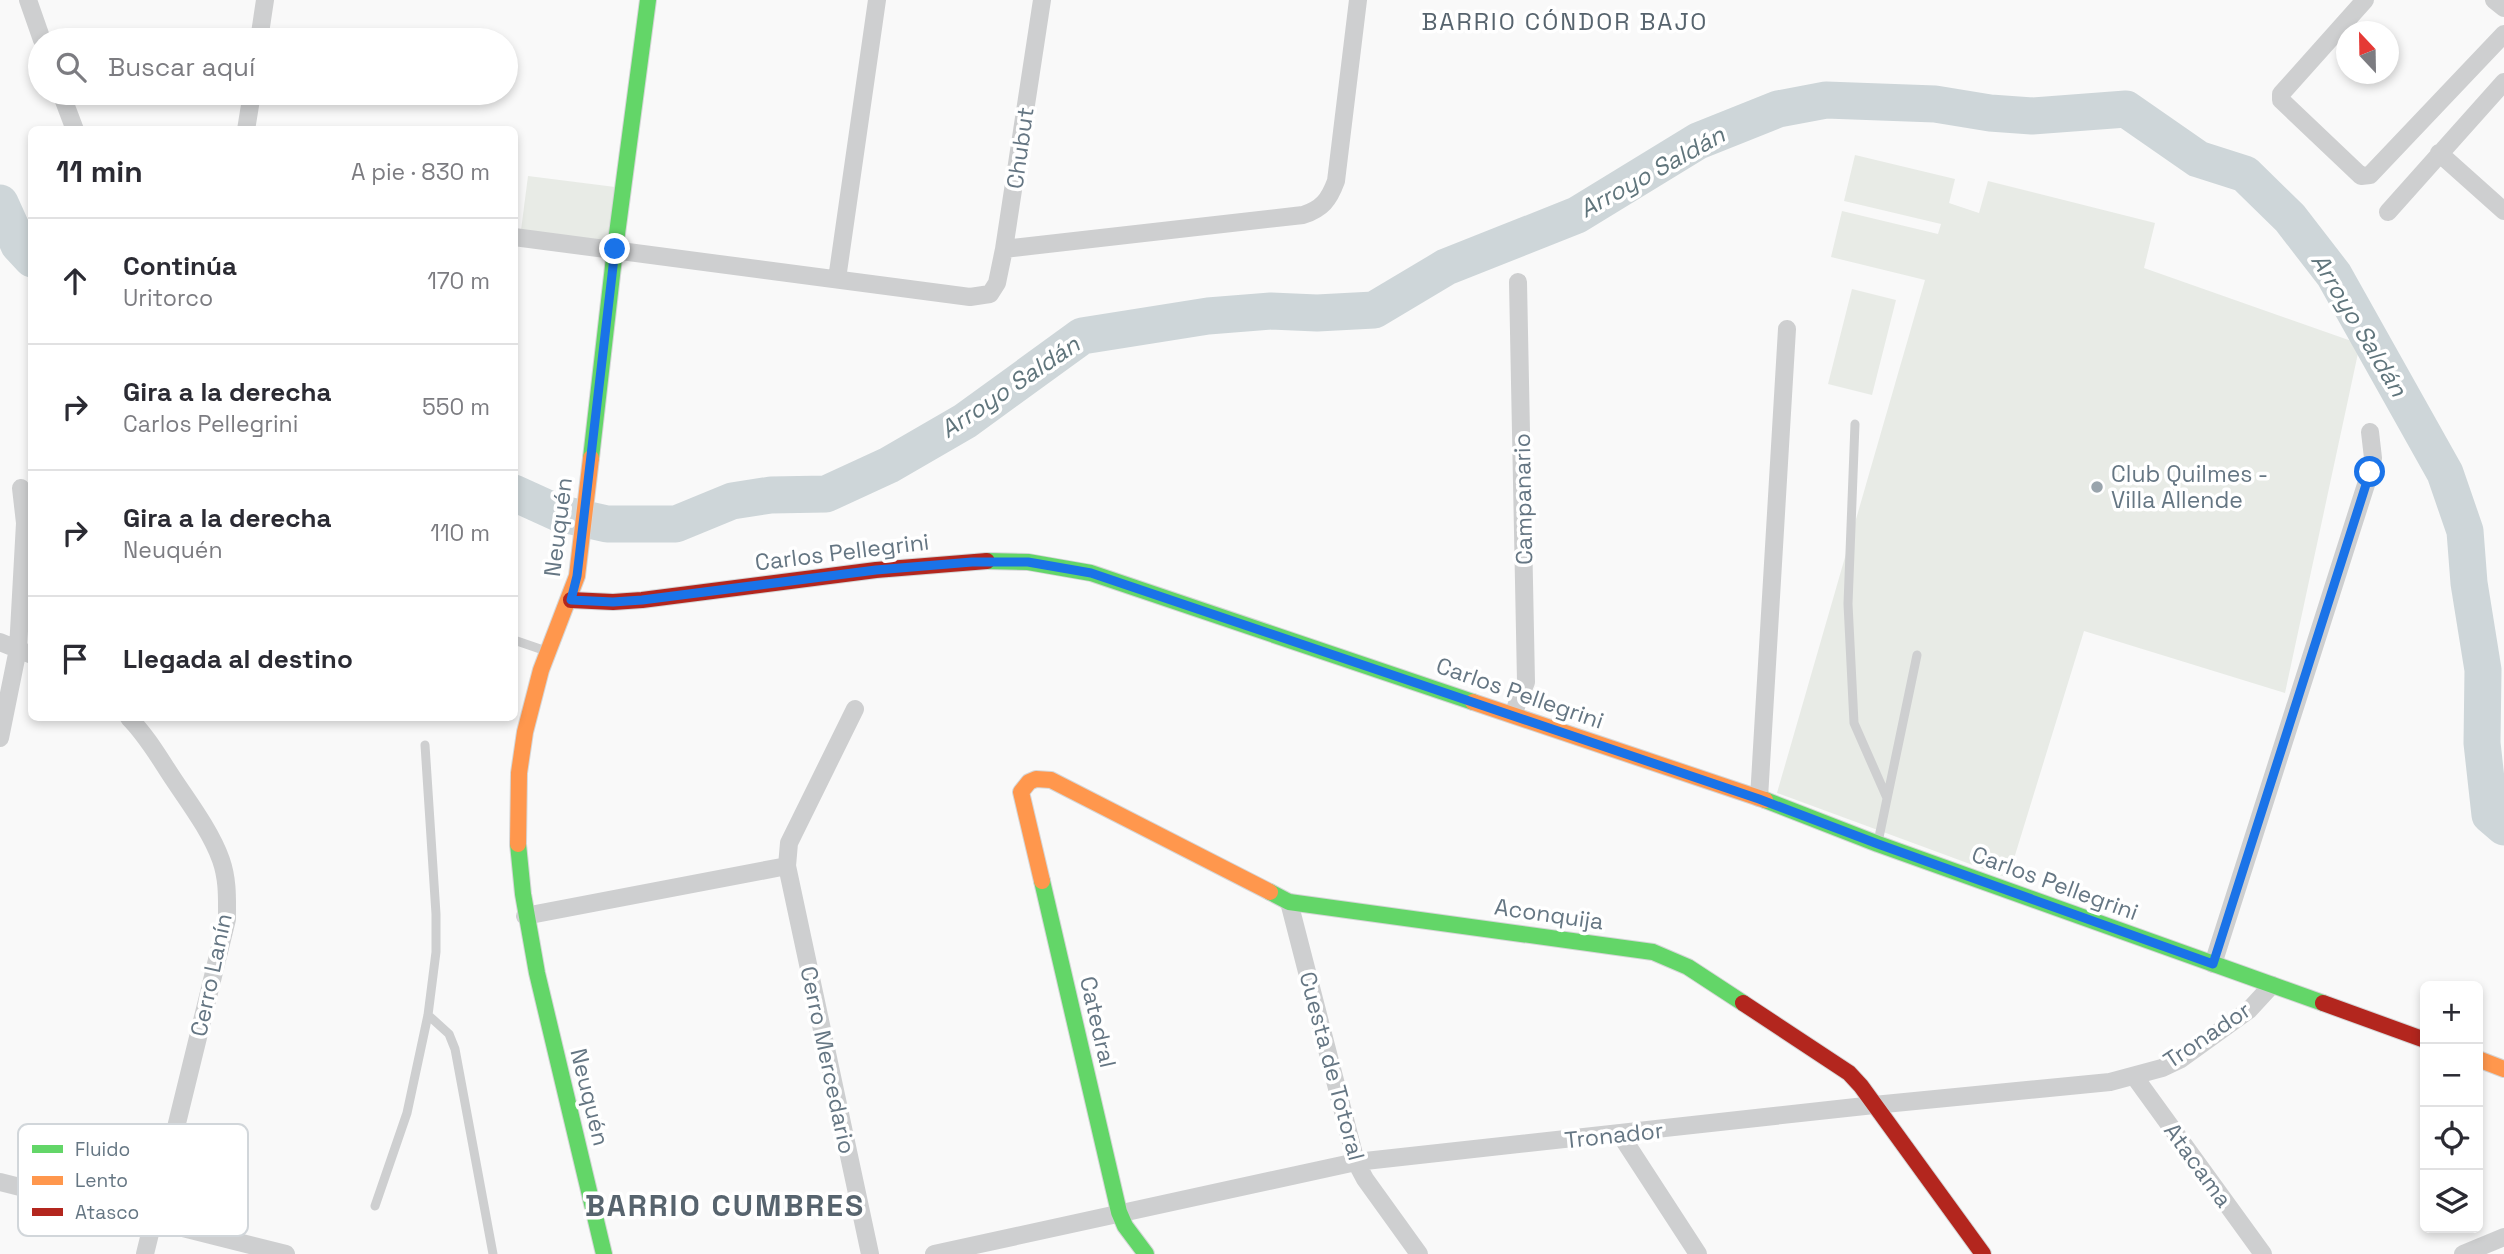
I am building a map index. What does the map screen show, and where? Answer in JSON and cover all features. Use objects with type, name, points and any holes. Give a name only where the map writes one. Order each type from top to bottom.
[{"type":"main road","name":"Neuquén","points":[[604,1254],[538,982],[525,916],[518,853],[518,782],[527,721],[548,652],[571,600],[577,576],[585,490],[648,0]]},
{"type":"main road","name":"Carlos Pellegrini","points":[[571,600],[613,602],[941,564],[1028,562],[1091,573],[1759,799],[2420,1038]]},
{"type":"main road","name":"Aconquija","points":[[1021,792],[1025,783],[1035,778],[1051,780],[1289,902],[1653,951],[1688,967],[1849,1073],[1983,1254]]},
{"type":"main road","name":"Catedral","points":[[1021,792],[1119,1212],[1125,1226],[1146,1254]]},
{"type":"main road","points":[[2483,1061],[2504,1069]]},
{"type":"street","points":[[28,0],[38,28]]},
{"type":"street","points":[[261,28],[265,0]]},
{"type":"street","points":[[518,237],[837,279],[877,0]]},
{"type":"street","name":"Chubut","points":[[837,279],[970,297],[990,294],[997,283],[1004,249],[1042,0]]},
{"type":"street","points":[[1004,249],[1303,215],[1326,204],[1336,181],[1358,0]]},
{"type":"street","points":[[2365,0],[2281,94],[2281,100],[2361,176],[2370,174],[2504,34]]},
{"type":"street","points":[[2494,0],[2504,8]]},
{"type":"street","points":[[2388,212],[2504,82]]},
{"type":"street","points":[[66,105],[73,126]]},
{"type":"street","points":[[247,126],[250,105]]},
{"type":"street","points":[[2439,153],[2504,212]]},
{"type":"street","name":"Campanario","points":[[1513,714],[1527,682],[1518,282]]},
{"type":"street","points":[[1759,799],[1787,329]]},
{"type":"street","points":[[2213,964],[2370,472],[2373,458],[2370,432]]},
{"type":"street","points":[[0,738],[25,652],[25,523],[21,488]]},
{"type":"street","points":[[0,642],[25,652]]},
{"type":"street","points":[[525,916],[787,866],[789,843],[855,709]]},
{"type":"street","name":"Cerro Lanín","points":[[132,721],[148,740],[194,809],[220,857],[226,878],[227,919],[177,1124]]},
{"type":"street","name":"Cerro Mercedario","points":[[787,866],[870,1254]]},
{"type":"street","name":"Cuesta de Totoral","points":[[1289,902],[1356,1162],[1365,1179],[1419,1254]]},
{"type":"street","name":"Tronador","points":[[934,1254],[1356,1162],[2110,1082],[2162,1068],[2181,1059],[2249,1010],[2272,985]]},
{"type":"street","name":"Atacama","points":[[2134,1076],[2263,1254]]},
{"type":"street","points":[[1620,1134],[1698,1254]]},
{"type":"street","points":[[0,1182],[18,1186]]},
{"type":"street","name":"Cerro Lanín","points":[[145,1254],[149,1236]]},
{"type":"street","points":[[216,1236],[286,1254]]},
{"type":"street","points":[[2463,1254],[2504,1237]]},
{"type":"lane","points":[[1855,424],[1848,604],[1854,723],[1887,798]]},
{"type":"lane","points":[[518,641],[548,652]]},
{"type":"lane","points":[[1878,844],[1917,656]]},
{"type":"lane","points":[[375,1206],[407,1113],[428,1015],[436,952],[425,745]]},
{"type":"lane","points":[[428,1015],[449,1034],[455,1049],[493,1254]]},
{"type":"shaded area","name":"Club Quilmes - Villa Allende","points":[[1855,155],[1955,179],[1949,203],[1979,213],[1988,181],[2155,223],[2144,268],[2360,344],[2285,693],[2084,631],[2008,878],[1777,793],[1925,280],[1831,257],[1842,211],[1938,234],[1941,224],[1844,201]]},
{"type":"shaded area","points":[[528,176],[623,188],[615,249],[520,238]]},
{"type":"shaded area","points":[[1852,289],[1896,300],[1872,395],[1828,384]]},
{"type":"waterway","name":"Arroyo Saldán","points":[[518,495],[558,513],[607,524],[676,524],[732,501],[771,495],[826,494],[889,465],[965,421],[1082,336],[1208,316],[1271,311],[1317,313],[1374,310],[1446,267],[1577,215],[1698,141],[1778,109],[1826,100],[1935,104],[1990,113],[2032,116],[2126,109],[2198,159],[2245,174],[2290,218],[2334,275],[2445,473],[2465,531],[2469,583],[2483,670],[2482,743],[2490,815],[2504,827]]},
{"type":"waterway","name":"Arroyo Saldán","points":[[0,203],[19,245],[28,255]]},
{"type":"traffic: fast","points":[[591,458],[648,0]]},
{"type":"traffic: fast","points":[[987,561],[1028,562],[1091,573],[1473,702]]},
{"type":"traffic: fast","points":[[1765,800],[1878,844],[2323,1003]]},
{"type":"traffic: fast","points":[[518,844],[523,894],[537,973],[604,1254]]},
{"type":"traffic: fast","points":[[1042,881],[1119,1212],[1125,1226],[1146,1254]]},
{"type":"traffic: fast","points":[[1270,892],[1289,902],[1653,952],[1688,967],[1743,1003]]},
{"type":"traffic: slow","points":[[518,844],[519,773],[525,732],[541,670],[577,576],[591,458]]},
{"type":"traffic: slow","points":[[1473,702],[1765,800]]},
{"type":"traffic: slow","points":[[1042,881],[1021,792],[1029,782],[1036,779],[1051,780],[1270,892]]},
{"type":"traffic: slow","points":[[2483,1061],[2504,1069]]},
{"type":"traffic: jam","points":[[571,600],[642,600],[876,570],[987,561]]},
{"type":"traffic: jam","points":[[1743,1003],[1849,1073],[1983,1254]]},
{"type":"traffic: jam","points":[[2323,1003],[2420,1038]]},
{"type":"place","name":"Club Quilmes - Villa Allende","points":[[2097,487]]},
{"type":"district","name":"BARRIO CÓNDOR BAJO","points":[[1565,22]]},
{"type":"district","name":"BARRIO CUMBRES","points":[[725,1206]]},
{"type":"route","points":[[615,249],[577,576],[571,600],[642,600],[876,570],[972,562],[1028,562],[1091,573],[1759,799],[2213,964],[2370,472]]}]
